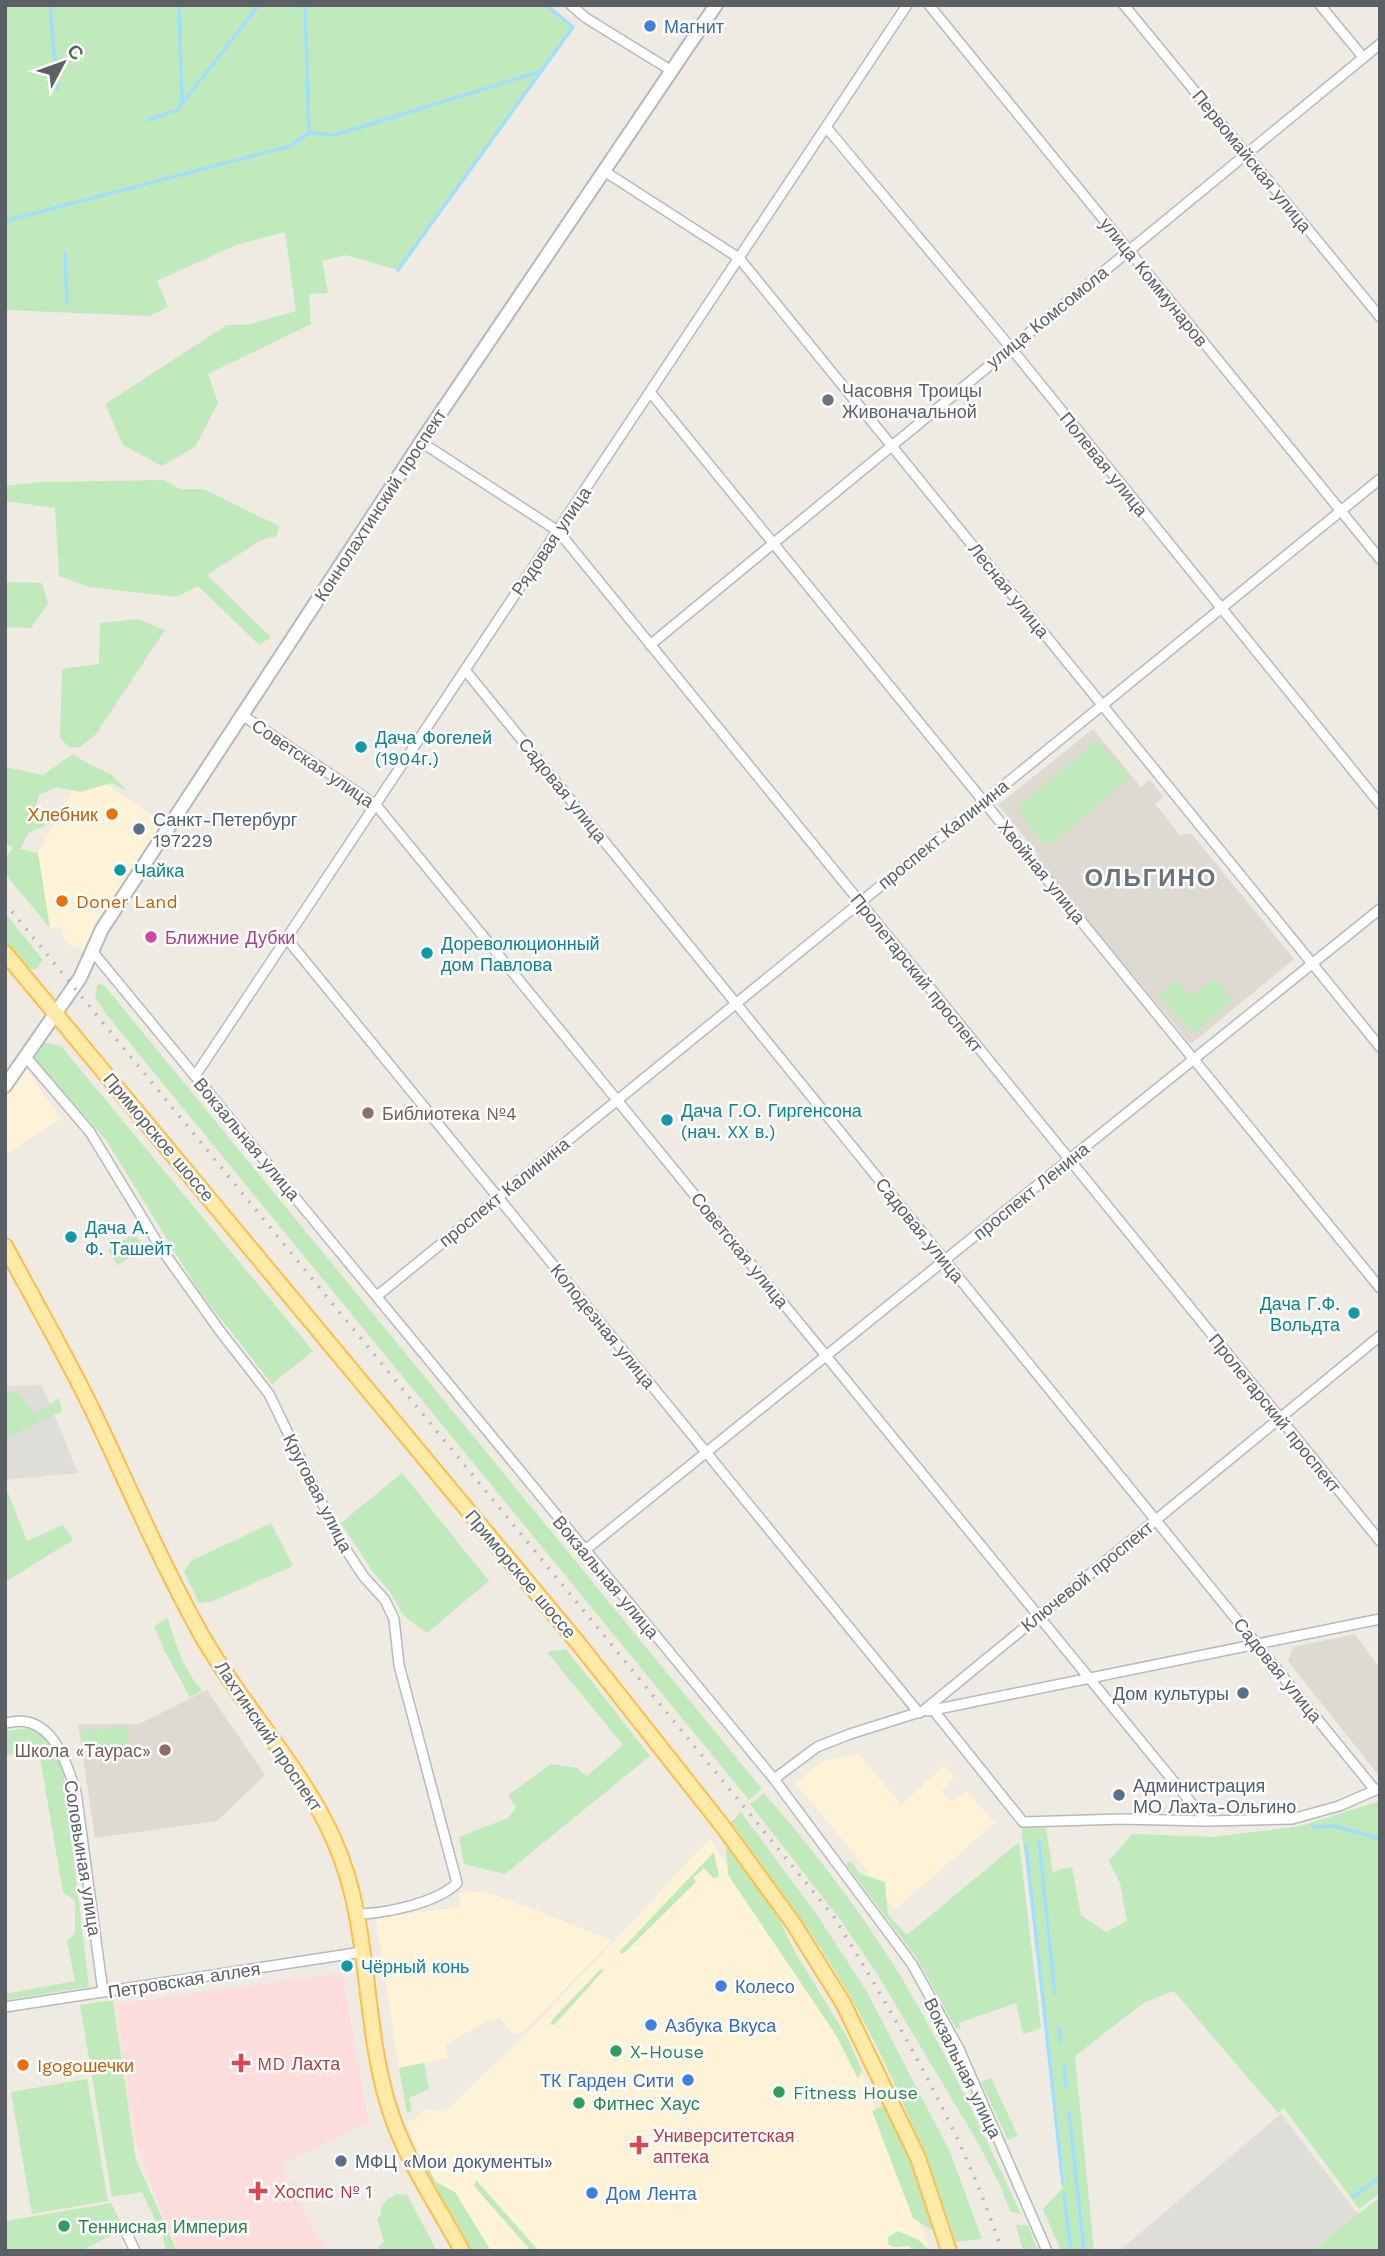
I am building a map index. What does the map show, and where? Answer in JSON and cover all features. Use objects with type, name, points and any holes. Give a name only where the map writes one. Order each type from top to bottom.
[{"type":"main road","name":"Коннолахтинский проспект","points":[[5,1086],[80,978],[102,929],[421,442],[716,5]]},
{"type":"main road","name":"Приморское шоссе","points":[[5,953],[600,1670],[724,1828],[793,1923],[843,2003],[918,2158],[949,2251]]},
{"type":"main road","name":"Лахтинский проспект","points":[[5,1246],[81,1388],[203,1636],[319,1809],[345,1868],[356,1914],[390,2111],[405,2148],[462,2251]]},
{"type":"street","points":[[571,5],[586,18],[672,71]]},
{"type":"street","name":"Рядовая улица","points":[[195,1076],[907,5]]},
{"type":"street","name":"улица Коммунаров","points":[[929,5],[1380,559]]},
{"type":"street","name":"Первомайская улица","points":[[1124,5],[1380,317]]},
{"type":"street","points":[[1320,5],[1363,57]]},
{"type":"street","name":"улица Комсомола","points":[[650,645],[1380,44]]},
{"type":"street","name":"Полевая улица","points":[[826,127],[1011,348],[1380,804]]},
{"type":"street","name":"Лесная улица","points":[[604,171],[739,258],[1380,1047]]},
{"type":"street","name":"Хвойная улица","points":[[650,392],[1380,1287]]},
{"type":"street","name":"Пролетарский проспект","points":[[421,442],[558,531],[1380,1541]]},
{"type":"street","name":"проспект Калинина","points":[[377,1296],[1380,479]]},
{"type":"street","name":"Садовая улица","points":[[465,670],[1257,1645],[1378,1790]]},
{"type":"street","name":"Советская улица","points":[[242,715],[376,805],[1206,1821]]},
{"type":"street","name":"проспект Ленина","points":[[584,1551],[1380,909]]},
{"type":"street","name":"Колодезная улица","points":[[287,939],[706,1452],[1023,1822],[1122,1819],[1206,1821]]},
{"type":"street","name":"Вокзальная улица","points":[[92,951],[774,1779],[912,1964],[959,2049],[1047,2251]]},
{"type":"street","name":"Круговая улица","points":[[26,1057],[90,1132],[165,1254],[268,1394],[341,1542],[364,1577],[384,1600],[394,1619],[399,1665],[457,1883],[448,1892],[391,1911],[356,1914]]},
{"type":"street","name":"Ключевой проспект","points":[[774,1779],[817,1747],[926,1710],[1380,1336]]},
{"type":"street","points":[[926,1710],[1380,1619]]},
{"type":"street","name":"Соловьиная улица","points":[[5,1723],[24,1721],[37,1724],[51,1737],[68,1767],[76,1793],[103,1992]]},
{"type":"street","points":[[1206,1821],[1292,1819],[1339,1806],[1378,1790]]},
{"type":"street","name":"Петровская аллея","points":[[5,2007],[362,1952]]},
{"type":"street","points":[[127,2234],[135,2251]]},
{"type":"shaded area","points":[[1093,729],[1141,787],[1150,780],[1164,797],[1155,804],[1180,835],[1191,833],[1294,959],[1191,1044],[1034,857],[1038,854],[998,805]]},
{"type":"shaded area","points":[[84,769],[166,825],[85,951],[70,945],[61,927],[50,928],[38,853]]},
{"type":"shaded area","points":[[25,1067],[61,1119],[5,1154],[5,1096]]},
{"type":"shaded area","points":[[42,1385],[78,1473],[5,1480],[5,1386]]},
{"type":"shaded area","points":[[1355,1634],[1380,1669],[1380,1777],[1288,1661],[1293,1647]]},
{"type":"shaded area","name":"Школа «Таурас»","points":[[207,1690],[265,1775],[217,1821],[95,1838],[78,1724],[139,1724]]},
{"type":"shaded area","points":[[859,1754],[901,1805],[944,1766],[954,1777],[942,1791],[952,1802],[967,1791],[995,1823],[894,1910],[853,1852],[795,1783],[825,1760]]},
{"type":"shaded area","points":[[710,1839],[857,2064],[930,2251],[470,2251],[417,2154],[407,2122],[415,2120],[425,2109],[445,2112],[530,2030]]},
{"type":"shaded area","points":[[485,1891],[612,1940],[527,2028],[514,2035],[500,2018],[486,2021],[446,2045],[448,2058],[399,2068],[376,1918],[460,1907],[459,1893]]},
{"type":"shaded area","name":"MD Лахта","points":[[342,1973],[369,2122],[281,2164],[319,2240],[323,2238],[329,2251],[179,2251],[164,2219],[135,2140],[115,2004]]},
{"type":"shaded area","points":[[1281,2114],[1358,2214],[1311,2251],[1119,2251]]},
{"type":"green space","points":[[5,5],[546,5],[573,27],[398,270],[345,255],[322,261],[328,293],[309,294],[311,324],[208,374],[218,403],[195,447],[162,466],[123,445],[105,404],[227,325],[247,325],[296,311],[285,232],[236,245],[157,281],[168,307],[149,316],[5,310]]},
{"type":"green space","points":[[164,480],[180,489],[204,489],[279,526],[277,536],[261,540],[207,575],[271,637],[259,645],[198,586],[177,597],[89,587],[59,576],[55,508],[5,501],[5,486],[41,482]]},
{"type":"green space","points":[[5,582],[42,583],[48,603],[31,628],[5,627]]},
{"type":"green space","points":[[138,619],[165,630],[96,734],[80,747],[69,747],[60,738],[62,669],[99,664],[100,623]]},
{"type":"green space","points":[[1099,742],[1126,771],[1127,781],[1048,846],[1042,843],[1017,809],[1094,743]]},
{"type":"green space","points":[[73,754],[111,774],[127,791],[111,783],[81,792],[56,787],[39,795],[34,812],[46,826],[29,832],[20,849],[38,853],[50,928],[6,875],[5,860],[13,847],[5,844],[5,767],[43,775]]},
{"type":"green space","points":[[5,913],[43,960],[35,970],[26,968],[5,945]]},
{"type":"green space","points":[[1215,978],[1233,999],[1194,1034],[1159,995],[1177,980],[1192,996]]},
{"type":"green space","points":[[98,984],[104,985],[762,1789],[749,1800],[106,1014],[95,997]]},
{"type":"green space","points":[[41,1042],[61,1046],[313,1351],[272,1384],[199,1291],[106,1140],[33,1058]]},
{"type":"green space","points":[[135,1233],[145,1249],[117,1265],[108,1250]]},
{"type":"green space","points":[[5,1392],[16,1392],[35,1415],[59,1398],[62,1411],[5,1439]]},
{"type":"green space","points":[[402,1473],[489,1581],[427,1633],[403,1615],[391,1593],[372,1571],[341,1523]]},
{"type":"green space","points":[[5,1485],[27,1541],[63,1525],[73,1540],[5,1582]]},
{"type":"green space","points":[[271,1523],[293,1566],[211,1602],[199,1603],[184,1571],[191,1561]]},
{"type":"green space","points":[[168,1618],[181,1656],[202,1691],[190,1697],[154,1626]]},
{"type":"green space","points":[[566,1649],[650,1756],[505,1874],[464,1864],[459,1837],[508,1818],[516,1808],[508,1795],[551,1764],[577,1768],[587,1776],[623,1745],[547,1652]]},
{"type":"green space","points":[[127,1726],[130,1755],[84,1759],[82,1731]]},
{"type":"green space","points":[[28,1728],[45,1736],[63,1767],[89,1987],[5,2000],[5,1994],[75,1981],[67,1940],[75,1934],[75,1901],[63,1892],[39,1752],[5,1755],[5,1731]]},
{"type":"green space","points":[[764,1793],[835,1880],[898,1972],[948,2061],[1021,2214],[1010,2211],[977,2141],[876,1972],[842,1922],[750,1804]]},
{"type":"green space","points":[[1380,1801],[1380,2193],[1359,2209],[1284,2108],[1278,2113],[1174,1991],[1145,2002],[1075,2056],[1094,2251],[1061,2251],[1043,2209],[1061,2190],[1065,2181],[1021,1826],[1046,1828],[1053,1873],[1072,1867],[1081,1915],[1106,1932],[1127,1921],[1120,1883],[1109,1861],[1132,1834],[1214,1837],[1301,1826]]},
{"type":"green space","points":[[741,1812],[815,1912],[866,1990],[950,2152],[982,2239],[956,2242],[922,2148],[867,2027],[823,1952],[731,1822]]},
{"type":"green space","points":[[1019,1842],[1041,2028],[1023,2034],[1016,2003],[959,2023],[961,2028],[956,2029],[918,1960],[846,1864],[851,1861],[860,1874],[885,1882],[888,1915],[907,1935]]},
{"type":"green space","points":[[731,1848],[777,1915],[796,1954],[847,2037],[862,2070],[858,2079],[836,2035],[728,1875],[726,1849]]},
{"type":"green space","points":[[714,1852],[719,1877],[713,1878],[704,1868],[693,1878],[696,1882],[620,1954],[620,1951]]},
{"type":"green space","points":[[605,1969],[555,2024],[551,2025],[552,2020],[600,1970]]},
{"type":"green space","points":[[113,2000],[136,2160],[177,2251],[166,2251],[163,2237],[142,2192],[112,2197],[80,2005]]},
{"type":"green space","points":[[424,2063],[429,2089],[409,2098],[412,2111],[407,2113],[399,2068]]},
{"type":"green space","points":[[991,2078],[1018,2136],[1008,2140],[981,2082]]},
{"type":"green space","points":[[87,2079],[108,2201],[32,2214],[11,2092]]},
{"type":"green space","points":[[887,2103],[936,2227],[933,2231],[913,2218],[872,2111]]},
{"type":"green space","points":[[423,2157],[436,2182],[455,2192],[491,2251],[469,2251],[417,2159]]},
{"type":"green space","points":[[476,2180],[539,2251],[531,2251],[474,2186]]},
{"type":"green space","points":[[397,2194],[407,2195],[437,2251],[380,2251],[379,2246],[384,2241],[377,2219],[381,2215],[383,2204]]},
{"type":"green space","points":[[1380,2197],[1380,2251],[1311,2251]]},
{"type":"green space","name":"Теннисная Империя","points":[[111,2203],[124,2229],[81,2251],[5,2251],[5,2221]]},
{"type":"green space","points":[[1016,2225],[1028,2225],[1038,2251],[1023,2251]]},
{"type":"green space","points":[[898,2231],[917,2239],[931,2251],[912,2251],[909,2246],[893,2247],[888,2244],[888,2237]]},
{"type":"waterway","points":[[50,5],[57,89]]},
{"type":"waterway","points":[[179,5],[182,101]]},
{"type":"waterway","points":[[148,120],[177,110],[259,5]]},
{"type":"waterway","points":[[5,221],[290,146],[309,133],[305,5]]},
{"type":"waterway","points":[[398,270],[573,27],[546,5]]},
{"type":"waterway","points":[[309,133],[335,135],[542,71]]},
{"type":"waterway","points":[[65,253],[67,304]]},
{"type":"waterway","points":[[1313,1827],[1335,1826],[1380,1839]]},
{"type":"waterway","points":[[1039,1842],[1055,1994]]},
{"type":"waterway","points":[[1026,1845],[1063,2184]]},
{"type":"waterway","points":[[1059,2028],[1061,2041]]},
{"type":"waterway","points":[[1064,2066],[1066,2087]]},
{"type":"waterway","points":[[1069,2112],[1084,2251]]},
{"type":"waterway","points":[[1353,2197],[1380,2177]]},
{"type":"waterway","points":[[1064,2194],[1071,2251]]},
{"type":"railway","points":[[5,903],[834,1917],[928,2079],[968,2163],[1002,2251]]},
{"type":"place","name":"Магнит","points":[[650,26]]},
{"type":"place","name":"Часовня Троицы Живоначальной","points":[[828,400]]},
{"type":"place","name":"Дача Фогелей (1904г.)","points":[[361,747]]},
{"type":"place","name":"Хлебник","points":[[112,814]]},
{"type":"place","name":"Санкт-Петербург 197229","points":[[139,829]]},
{"type":"place","name":"Чайка","points":[[120,870]]},
{"type":"place","name":"Doner Land","points":[[62,901]]},
{"type":"place","name":"Ближние Дубки","points":[[151,937]]},
{"type":"place","name":"Дореволюционный дом Павлова","points":[[427,953]]},
{"type":"place","name":"Библиотека №4","points":[[368,1113]]},
{"type":"place","name":"Дача Г.О. Гиргенсона (нач. XX в.)","points":[[667,1120]]},
{"type":"place","name":"Дача А. Ф. Ташейт","points":[[71,1237]]},
{"type":"place","name":"Дача Г.Ф. Вольдта","points":[[1354,1313]]},
{"type":"place","name":"Дом культуры","points":[[1243,1693]]},
{"type":"place","name":"Школа «Таурас»","points":[[165,1750]]},
{"type":"place","name":"Администрация МО Лахта-Ольгино","points":[[1119,1795]]},
{"type":"place","name":"Чёрный конь","points":[[347,1966]]},
{"type":"place","name":"Колесо","points":[[721,1986]]},
{"type":"place","name":"Азбука Вкуса","points":[[651,2025]]},
{"type":"place","name":"X-House","points":[[616,2051]]},
{"type":"place","name":"MD Лахта","points":[[241,2063]]},
{"type":"place","name":"Igogoшечки","points":[[23,2065]]},
{"type":"place","name":"ТК Гарден Сити","points":[[688,2080]]},
{"type":"place","name":"Fitness House","points":[[779,2092]]},
{"type":"place","name":"Фитнес Хаус","points":[[579,2103]]},
{"type":"place","name":"Университетская аптека","points":[[639,2145]]},
{"type":"place","name":"МФЦ «Мои документы»","points":[[341,2161]]},
{"type":"place","name":"Хоспис № 1","points":[[258,2191]]},
{"type":"place","name":"Дом Лента","points":[[592,2193]]},
{"type":"place","name":"Теннисная Империя","points":[[64,2226]]},
{"type":"district","name":"ОЛЬГИНО","points":[[1151,878]]}]
